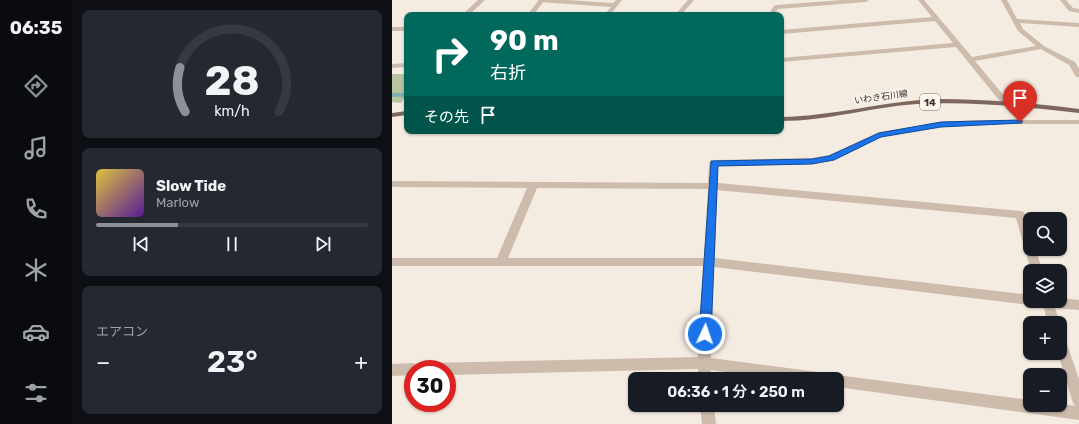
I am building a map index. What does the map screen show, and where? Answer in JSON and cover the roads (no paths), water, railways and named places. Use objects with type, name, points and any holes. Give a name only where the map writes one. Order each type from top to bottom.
[{"type":"main road","name":"いわき石川線","points":[[784,119],[796,120],[916,102],[948,101],[1006,103],[1079,111]]},
{"type":"main road","points":[[392,114],[404,113]]},
{"type":"street","points":[[468,12],[482,0]]},
{"type":"street","points":[[532,12],[541,0],[614,5]]},
{"type":"street","points":[[609,12],[619,0]]},
{"type":"street","points":[[681,12],[691,0]]},
{"type":"street","points":[[773,12],[776,7],[815,2],[866,0]]},
{"type":"street","points":[[921,0],[1006,103]]},
{"type":"street","points":[[1004,0],[1020,30],[1042,47],[1072,64],[1079,75]]},
{"type":"street","points":[[1063,0],[1071,10],[1079,11]]},
{"type":"street","points":[[784,32],[936,19]]},
{"type":"street","points":[[1015,21],[1079,25]]},
{"type":"street","points":[[392,29],[404,29]]},
{"type":"street","points":[[784,60],[957,45]]},
{"type":"street","points":[[970,60],[1042,47]]},
{"type":"street","points":[[392,66],[404,65]]},
{"type":"street","points":[[705,372],[714,163],[818,160],[831,158],[879,135],[941,124],[975,122],[1079,122]]},
{"type":"street","points":[[392,184],[713,186],[1020,215],[1023,225]]},
{"type":"street","points":[[501,262],[533,186]]},
{"type":"street","points":[[392,262],[709,262],[1023,299]]},
{"type":"street","points":[[1067,304],[1079,305]]},
{"type":"street","points":[[1066,360],[1079,400]]},
{"type":"street","points":[[456,368],[704,363],[773,372]]},
{"type":"street","points":[[392,370],[404,369]]},
{"type":"street","points":[[844,381],[1079,413]]},
{"type":"street","points":[[708,412],[709,424]]},
{"type":"waterway","points":[[392,95],[404,95]]}]
